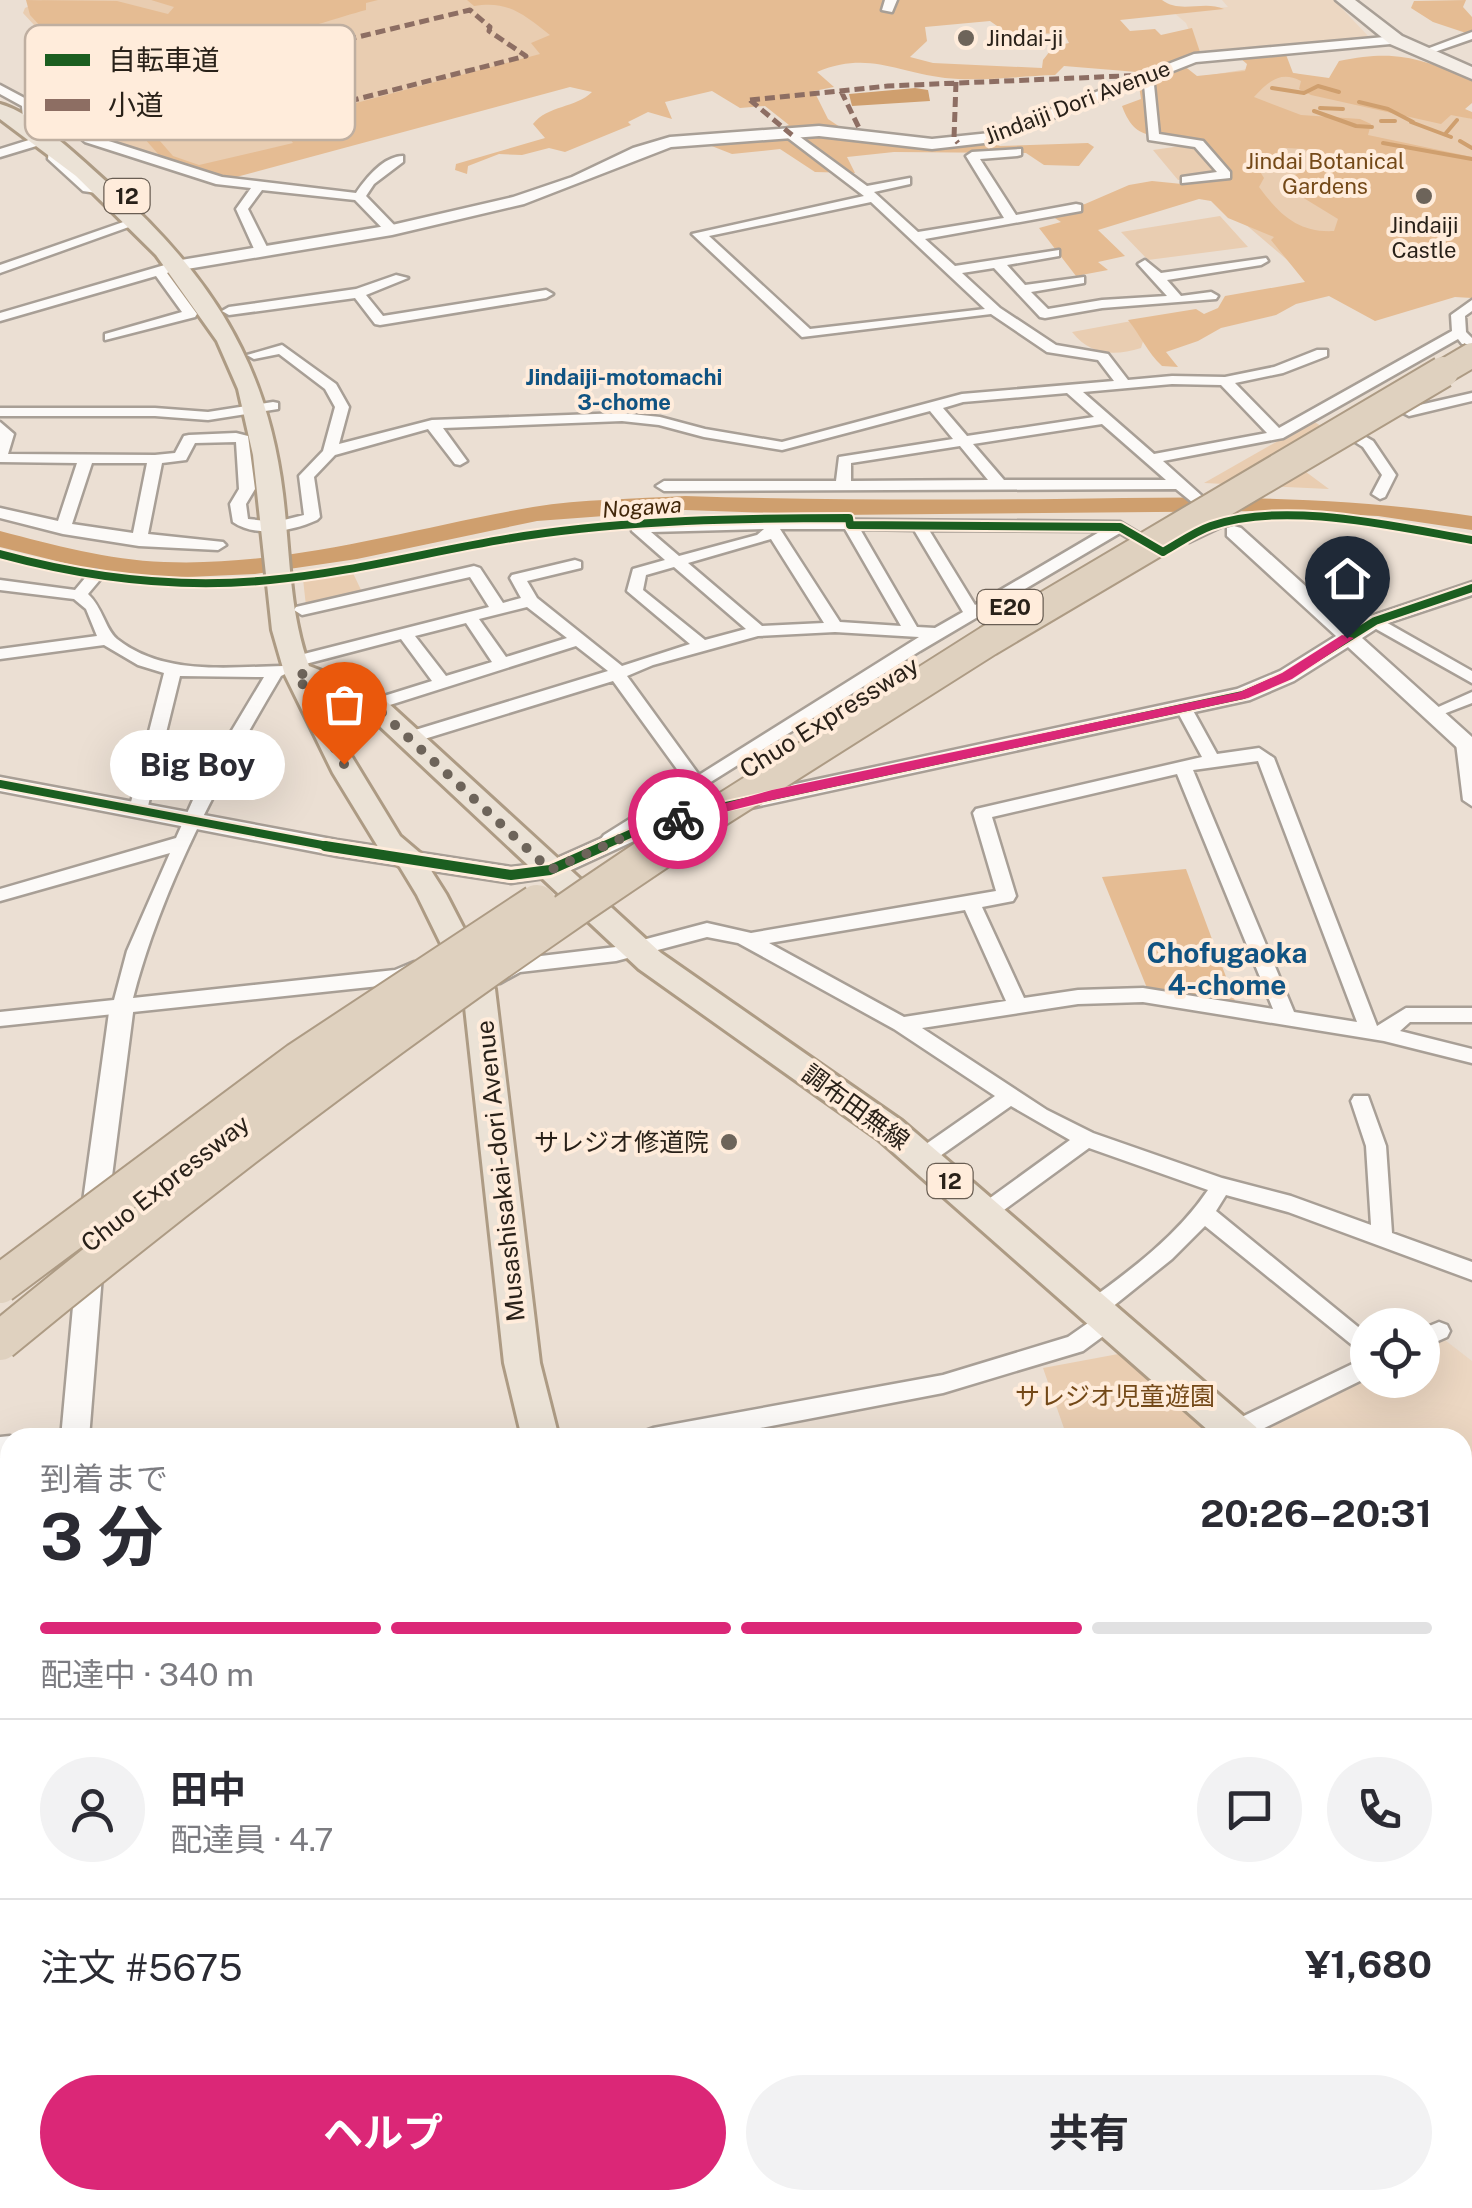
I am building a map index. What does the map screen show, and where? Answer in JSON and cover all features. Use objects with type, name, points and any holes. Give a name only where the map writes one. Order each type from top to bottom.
[{"type":"highway","name":"Chuo Expressway","points":[[0,1308],[554,881],[952,641],[1468,342]]},
{"type":"highway","name":"Chuo Expressway","points":[[0,1341],[100,1258],[317,1091],[645,859],[1468,342]]},
{"type":"highway","points":[[0,1284],[299,1061],[554,881]]},
{"type":"main road","points":[[1344,0],[1396,40],[1472,74]]},
{"type":"main road","name":"12","points":[[0,98],[16,119]]},
{"type":"main road","name":"12","points":[[0,110],[16,119]]},
{"type":"main road","name":"12","points":[[53,141],[106,192],[239,336],[264,408],[284,534],[288,573],[286,636],[302,670],[312,709],[375,820],[390,843],[410,860]]},
{"type":"main road","name":"12","points":[[53,141],[100,169],[212,312],[239,336]]},
{"type":"main road","name":"12","points":[[288,573],[302,610],[302,670]]},
{"type":"main road","name":"12","points":[[302,670],[346,686],[374,705],[554,881],[637,949]]},
{"type":"main road","name":"Musashisakai-dori Avenue","points":[[410,860],[458,941],[480,989],[522,1363],[538,1428]]},
{"type":"main road","name":"調布田無線","points":[[637,949],[665,973],[866,1112],[1232,1428]]},
{"type":"street","points":[[1422,53],[1472,35]]},
{"type":"street","name":"Jindaiji Dori Avenue","points":[[175,266],[392,230],[533,197],[649,147],[694,140],[854,133],[932,144],[977,141],[1147,74],[1208,56],[1396,40]]},
{"type":"street","points":[[1147,74],[1153,136],[1200,144],[1226,174],[1186,180]]},
{"type":"street","points":[[0,89],[25,104]]},
{"type":"street","points":[[792,135],[869,194],[952,271],[1022,289],[1080,280]]},
{"type":"street","points":[[88,140],[188,173],[258,187],[359,197],[392,230]]},
{"type":"street","points":[[0,153],[53,141]]},
{"type":"street","points":[[1012,220],[972,156],[1017,152]]},
{"type":"street","points":[[359,197],[370,181],[400,159]]},
{"type":"street","points":[[906,181],[869,194],[698,234],[807,334],[985,314]]},
{"type":"street","points":[[258,187],[242,209],[262,251]]},
{"type":"street","points":[[914,237],[1076,208]]},
{"type":"street","points":[[0,269],[134,222]]},
{"type":"street","points":[[0,250],[16,266]]},
{"type":"street","points":[[952,271],[1054,253]]},
{"type":"street","points":[[1158,278],[1261,261]]},
{"type":"street","points":[[998,264],[988,281],[996,311],[1052,348],[1107,359],[1124,384]]},
{"type":"street","points":[[1145,264],[1178,300]]},
{"type":"street","points":[[0,317],[175,266],[190,314],[110,337]]},
{"type":"street","points":[[239,336],[401,278]]},
{"type":"street","points":[[1022,289],[1045,314],[1102,304],[1211,296]]},
{"type":"street","points":[[358,293],[380,322],[546,294]]},
{"type":"street","points":[[1472,304],[1458,316],[1472,346]]},
{"type":"street","points":[[239,336],[282,349],[331,387],[342,407],[330,452]]},
{"type":"street","points":[[1150,458],[1278,435],[1362,387],[1468,342]]},
{"type":"street","points":[[0,426],[7,434],[0,458],[156,460],[181,457],[189,439],[243,439],[247,489],[238,504],[240,519],[244,525],[284,534],[312,518],[306,476],[330,452],[432,424],[622,418],[660,421],[782,446],[992,394],[1172,380],[1225,381],[1278,370],[1322,353]]},
{"type":"street","points":[[1225,381],[1278,435]]},
{"type":"street","points":[[1362,387],[1410,412],[1472,397]]},
{"type":"street","points":[[1072,390],[1468,746],[1472,800]]},
{"type":"street","points":[[933,406],[998,484]]},
{"type":"street","points":[[0,412],[208,416],[264,408]]},
{"type":"street","points":[[1316,413],[1368,444],[1389,475],[1380,494]]},
{"type":"street","points":[[843,484],[844,460],[1106,420]]},
{"type":"street","points":[[432,424],[460,461]]},
{"type":"street","points":[[139,541],[156,460]]},
{"type":"street","points":[[63,529],[85,461]]},
{"type":"street","points":[[664,486],[998,484],[1184,488]]},
{"type":"street","points":[[0,513],[63,529],[139,541],[218,545]]},
{"type":"street","points":[[758,632],[637,528],[1120,527],[1163,552],[1204,528],[1224,523]]},
{"type":"street","points":[[850,525],[913,633]]},
{"type":"street","points":[[919,526],[972,613]]},
{"type":"street","points":[[0,1019],[398,977],[554,881],[598,846],[696,783],[939,632],[1120,527]]},
{"type":"street","points":[[703,648],[634,591],[639,572],[762,538],[771,528]]},
{"type":"street","points":[[771,528],[835,627]]},
{"type":"street","points":[[575,565],[518,578],[530,601],[618,673],[696,783]]},
{"type":"street","points":[[302,610],[474,571],[499,609]]},
{"type":"street","points":[[79,595],[96,575]]},
{"type":"street","points":[[0,585],[79,595],[93,607],[107,640],[126,654],[173,670],[302,670],[405,634],[530,601]]},
{"type":"street","points":[[598,846],[640,830],[772,795],[1244,695],[1287,676],[1375,620],[1472,588]]},
{"type":"street","points":[[470,617],[502,664]]},
{"type":"street","points":[[1375,620],[1472,678]]},
{"type":"street","points":[[408,738],[758,632],[835,627],[939,632]]},
{"type":"street","points":[[405,634],[442,683]]},
{"type":"street","points":[[374,705],[581,639]]},
{"type":"street","points":[[0,654],[107,640]]},
{"type":"street","points":[[138,810],[173,670]]},
{"type":"street","points":[[76,1428],[92,1238],[122,1005],[136,951],[210,782],[302,670]]},
{"type":"street","points":[[1433,713],[1472,697]]},
{"type":"street","points":[[1184,709],[1212,760]]},
{"type":"street","points":[[748,940],[1007,896],[982,813],[1212,760],[1259,754],[1265,758],[1377,1033]]},
{"type":"street","points":[[1182,767],[1286,1017]]},
{"type":"street","points":[[0,784],[410,860],[554,881]]},
{"type":"street","points":[[0,895],[182,844]]},
{"type":"street","points":[[971,902],[1018,1006]]},
{"type":"street","points":[[480,989],[516,966],[637,949],[706,930],[722,931],[748,940],[902,1024],[1040,1115],[1086,1139],[1221,1186],[1290,1204],[1472,1271]]},
{"type":"street","points":[[902,1024],[1078,997],[1143,995],[1377,1033],[1472,1056]]},
{"type":"street","points":[[1377,1033],[1406,1015],[1472,1014]]},
{"type":"street","points":[[923,1158],[1012,1095]]},
{"type":"street","points":[[1361,1101],[1376,1146],[1382,1236]]},
{"type":"street","points":[[986,1212],[1086,1139]]},
{"type":"street","points":[[708,1428],[943,1384],[1075,1344],[1205,1214],[1221,1186]]},
{"type":"street","points":[[1205,1214],[1350,1333]]},
{"type":"street","points":[[0,1268],[36,1242],[92,1238]]},
{"type":"street","points":[[1250,1428],[1350,1375]]},
{"type":"shaded area","points":[[1222,0],[1334,0],[1369,37],[1188,54],[1191,35],[1186,23],[1173,12],[1228,7]]},
{"type":"shaded area","points":[[928,90],[930,101],[852,106],[849,94]]},
{"type":"shaded area","points":[[1441,1337],[1472,1361],[1472,1428],[1255,1428],[1350,1381],[1350,1398],[1440,1398]]},
{"type":"green space","points":[[26,0],[117,1],[168,14],[174,7],[151,0],[378,0],[366,3],[366,10],[316,25],[39,25],[30,15]]},
{"type":"green space","points":[[43,0],[805,0],[355,136],[355,25],[34,25],[23,13],[25,8]]},
{"type":"green space","points":[[467,0],[1162,0],[1176,6],[1224,9],[1120,20],[1130,31],[1155,29],[1161,35],[1192,28],[1201,55],[1166,64],[1183,65],[1197,76],[1245,71],[1247,64],[1240,58],[1285,52],[1293,73],[1329,78],[1339,61],[1392,56],[1422,61],[1472,80],[1472,103],[1465,109],[1472,112],[1472,119],[1451,115],[1441,124],[1311,95],[1299,89],[1301,81],[1294,78],[1281,77],[1269,82],[1254,97],[1301,115],[1360,119],[1371,124],[1368,135],[1472,157],[1472,298],[1455,297],[1375,321],[1329,296],[1296,304],[1276,315],[1221,328],[1166,352],[1178,367],[1162,366],[1128,320],[1196,309],[1204,314],[1218,308],[1225,296],[1305,282],[1271,240],[1274,237],[1228,218],[1211,201],[1199,199],[1098,230],[1125,256],[1098,262],[1108,270],[1076,276],[1039,228],[1061,222],[1047,213],[1085,204],[1129,185],[1152,181],[1182,184],[1231,175],[1196,141],[1143,133],[1128,120],[1122,106],[1141,99],[1137,72],[1064,66],[1055,75],[959,79],[852,63],[817,72],[834,87],[814,91],[828,119],[840,127],[933,142],[975,138],[1000,146],[1088,143],[1094,147],[1079,166],[1044,165],[1026,153],[894,152],[847,157],[855,173],[815,172],[780,149],[732,154],[704,143],[694,134],[765,132],[789,125],[765,106],[740,108],[712,91],[665,102],[672,119],[648,112],[628,122],[631,125],[565,152],[549,148],[522,155],[499,154],[468,166],[467,174],[455,170],[456,164],[545,138],[533,124],[539,118],[592,92],[570,87],[225,180],[159,155],[146,140],[159,140],[173,156],[199,165],[293,143],[291,140],[355,140],[355,103],[540,54],[531,43],[550,35],[532,21],[506,7],[474,6]],"holes":[[[990,21],[1010,35],[1064,33],[1069,43],[1054,46],[1042,68],[933,63],[910,57],[927,41],[925,27]],[[1286,148],[1304,149],[1317,157],[1312,167],[1284,180],[1284,186],[1338,219],[1334,231],[1310,229],[1290,220],[1259,187],[1264,178],[1259,170],[1283,156]]]},
{"type":"green space","points":[[1466,0],[1463,7],[1472,17],[1472,35],[1433,22],[1411,8],[1414,1]]},
{"type":"green space","name":"Jindai Botanical Gardens","points":[[1267,66],[1472,119],[1472,253],[1299,270],[1196,182],[1231,175],[1205,141],[1198,77]]},
{"type":"green space","points":[[113,140],[343,140],[218,178]]},
{"type":"green space","points":[[1195,144],[1221,173],[1178,180],[1153,150]]},
{"type":"green space","points":[[1220,216],[1248,247],[1148,260],[1121,232]]},
{"type":"green space","points":[[1137,320],[1147,328],[1141,348],[1131,351],[1095,350],[1072,332]]},
{"type":"green space","points":[[1313,421],[1345,441],[1302,469],[1329,489],[1204,483]]},
{"type":"green space","points":[[352,571],[362,592],[306,606],[303,579]]},
{"type":"green space","points":[[1186,869],[1235,1001],[1147,988],[1102,877]]},
{"type":"green space","name":"サレジオ児童遊園","points":[[1129,1352],[1214,1428],[1064,1428],[1043,1368]]},
{"type":"waterway","points":[[1272,88],[1304,93],[1318,86],[1339,92]]},
{"type":"waterway","points":[[1359,102],[1388,109],[1413,122]]},
{"type":"waterway","points":[[1320,108],[1343,109]]},
{"type":"waterway","points":[[1314,111],[1356,126],[1372,127]]},
{"type":"waterway","points":[[1446,133],[1457,120]]},
{"type":"waterway","points":[[1381,121],[1395,121]]},
{"type":"waterway","points":[[1411,122],[1451,137]]},
{"type":"waterway","points":[[1460,141],[1472,148]]},
{"type":"waterway","points":[[1383,143],[1472,159]]},
{"type":"waterway","name":"Nogawa","points":[[0,539],[97,563],[165,570],[255,566],[357,551],[537,514],[685,503],[835,508],[1267,504],[1378,509],[1472,523]]},
{"type":"marked path","points":[[355,38],[470,10],[490,27],[489,31],[526,56],[355,100]]},
{"type":"marked path","points":[[750,100],[888,86],[1147,75]]},
{"type":"marked path","points":[[956,82],[954,138],[958,143]]},
{"type":"marked path","points":[[841,91],[860,130]]},
{"type":"marked path","points":[[750,100],[792,135]]},
{"type":"cycle path","points":[[0,554],[100,576],[203,583],[302,576],[565,531],[727,519],[849,518],[850,525],[1120,527],[1163,552],[1211,526],[1275,517],[1344,521],[1472,540]]},
{"type":"cycle path","points":[[0,784],[337,848],[511,875],[550,870],[639,830],[707,810],[1243,695],[1287,676],[1375,621],[1472,588]]},
{"type":"way so far","points":[[344,764],[312,709],[298,672],[321,682],[346,686],[365,697],[550,870],[598,846],[678,819]]},
{"type":"place","name":"Jindai-ji","points":[[966,38]]},
{"type":"place","name":"Jindaiji Castle","points":[[1424,196]]},
{"type":"place","name":"Big Boy","points":[[344,764]]},
{"type":"place","name":"サレジオ修道院","points":[[729,1142]]},
{"type":"district","name":"Jindaiji-motomachi 3-chome","points":[[624,390]]},
{"type":"district","name":"Chofugaoka 4-chome","points":[[1227,969]]},
{"type":"route","points":[[678,819],[772,795],[1244,695],[1287,676],[1347,638]]}]
